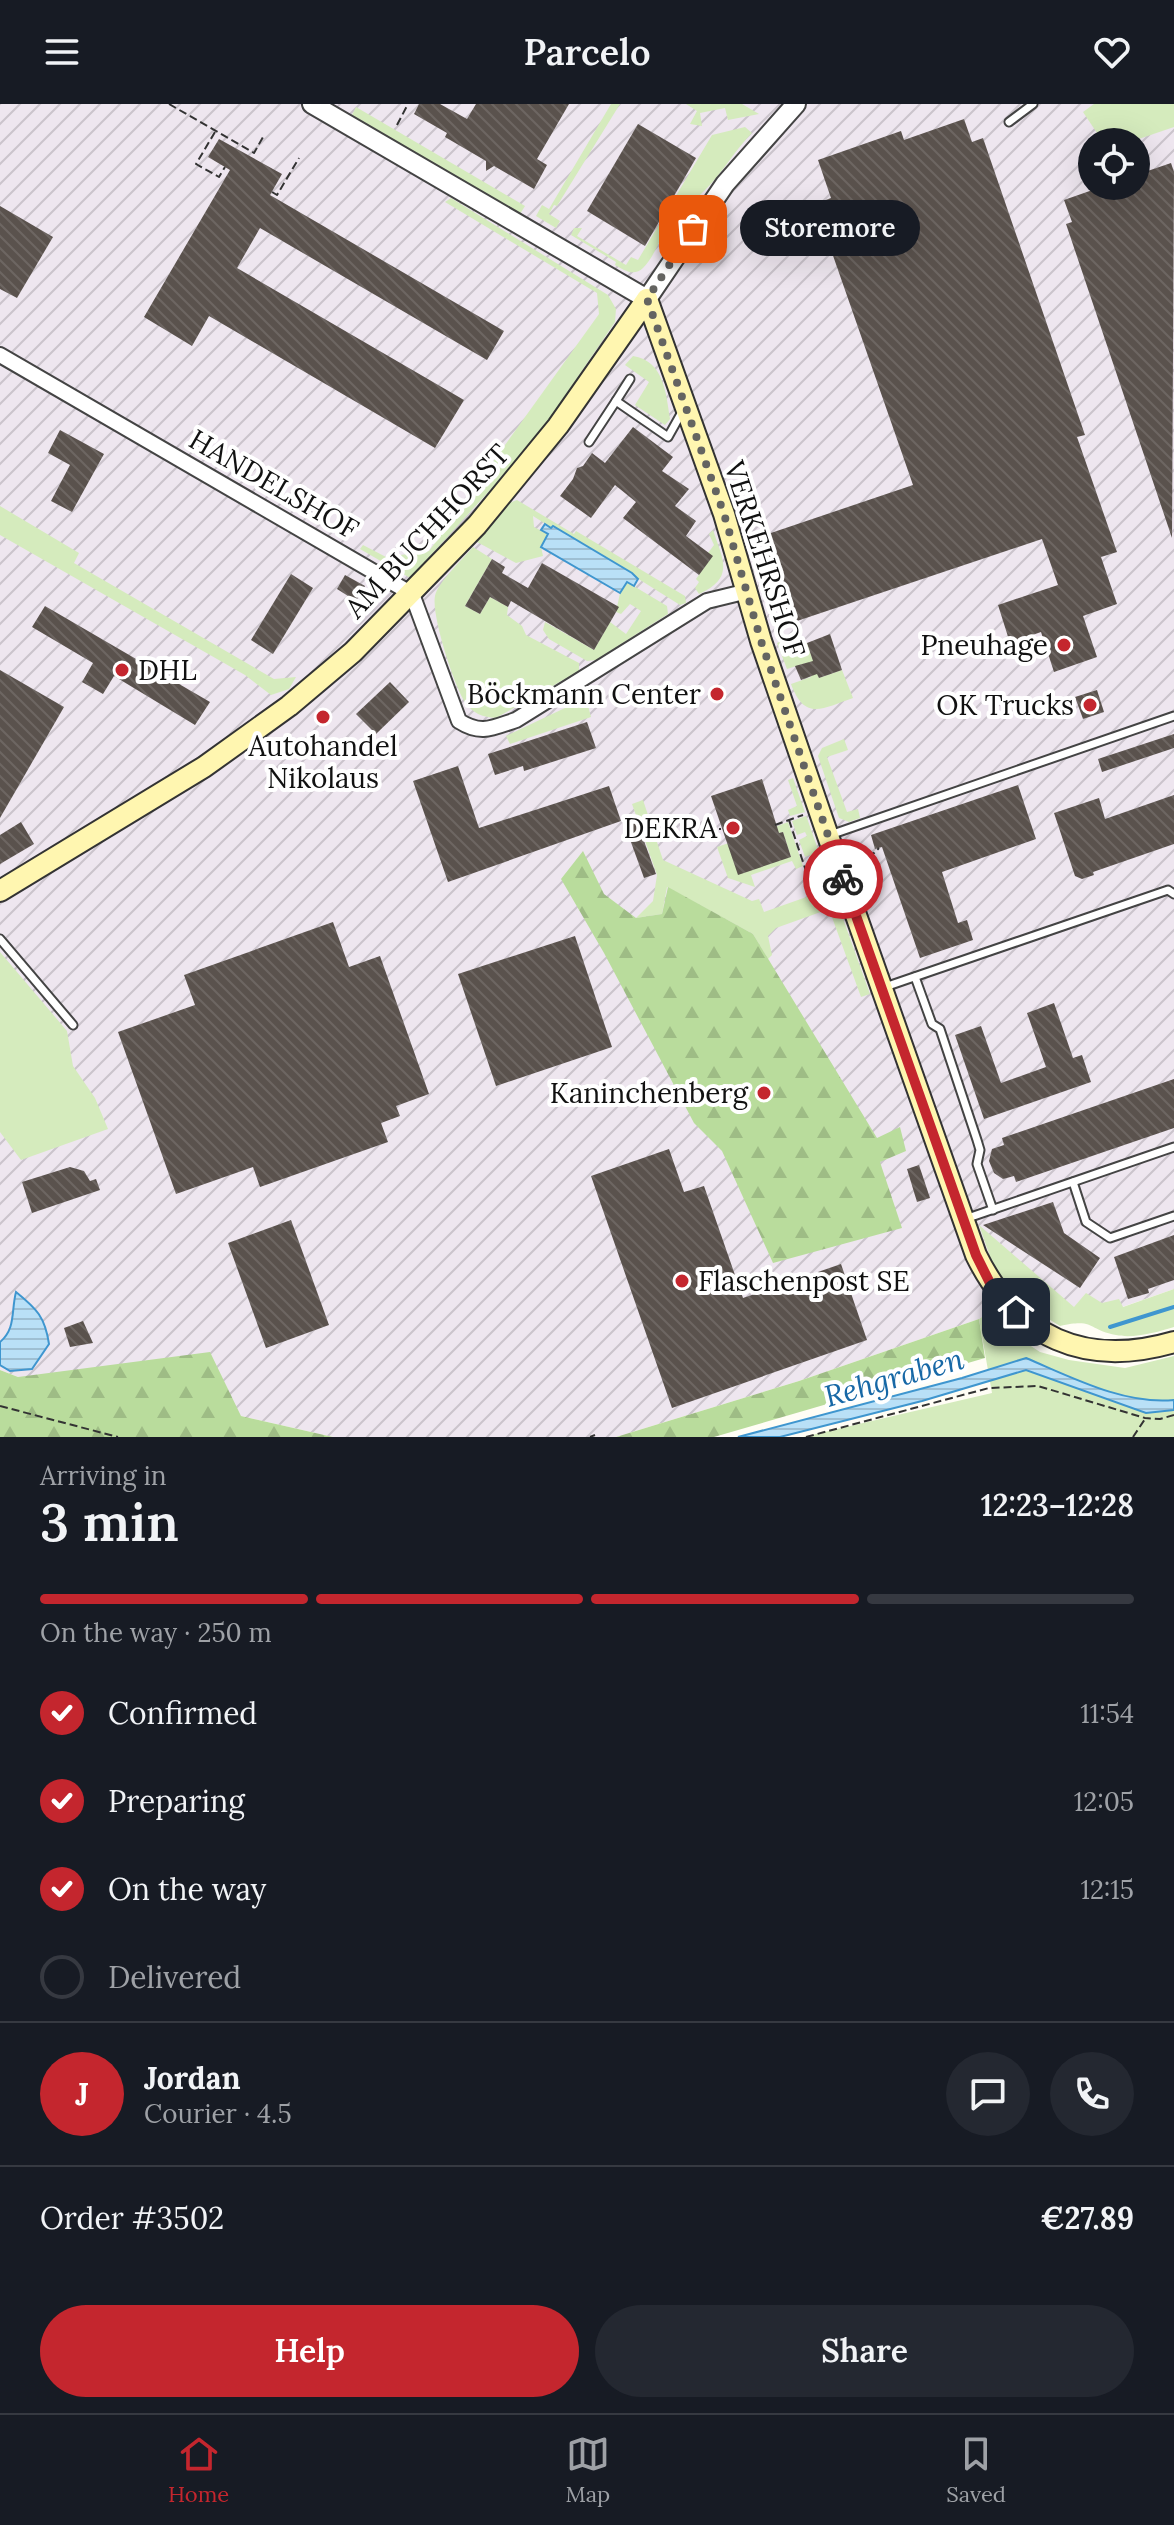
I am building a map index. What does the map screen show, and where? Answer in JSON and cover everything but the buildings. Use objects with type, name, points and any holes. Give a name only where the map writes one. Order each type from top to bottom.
[{"type":"main road","name":"VERKEHRSHOF","points":[[647,299],[686,407],[828,836],[963,1220],[991,1285],[1029,1322],[1066,1343],[1092,1350],[1140,1351],[1174,1342]]},
{"type":"main road","name":"AM BUCHHORST","points":[[0,891],[204,767],[323,679],[412,594],[477,525],[558,426],[647,299]]},
{"type":"street","points":[[312,104],[647,299]]},
{"type":"street","name":"AM BUCHHORST","points":[[647,299],[725,184],[796,104]]},
{"type":"street","name":"HANDELSHOF","points":[[0,355],[412,594]]},
{"type":"street","points":[[412,594],[459,721],[473,730],[516,720],[707,601],[748,591]]},
{"type":"lane","points":[[1009,122],[1033,104]]},
{"type":"lane","points":[[589,442],[630,379]]},
{"type":"lane","points":[[616,401],[668,437],[686,407]]},
{"type":"lane","points":[[828,836],[1174,716]]},
{"type":"lane","points":[[882,988],[1168,890],[1174,894]]},
{"type":"lane","points":[[0,939],[73,1025]]},
{"type":"lane","points":[[915,977],[932,1024],[940,1029],[968,1112],[980,1150],[977,1164],[993,1210]]},
{"type":"lane","points":[[963,1220],[1174,1147]]},
{"type":"lane","points":[[1073,1182],[1086,1222],[1110,1238],[1174,1216]]},
{"type":"path","points":[[169,104],[254,153],[263,137]]},
{"type":"path","points":[[397,125],[408,104]]},
{"type":"path","points":[[216,131],[196,164],[219,177],[225,167]]},
{"type":"path","points":[[272,192],[277,195],[299,158]]},
{"type":"path","points":[[775,825],[819,809]]},
{"type":"path","points":[[789,820],[807,874]]},
{"type":"path","points":[[839,867],[879,848]]},
{"type":"path","points":[[806,1437],[989,1388],[1038,1386],[1145,1418],[1160,1419],[1174,1415]]},
{"type":"path","points":[[0,1406],[118,1437]]},
{"type":"path","points":[[1133,1437],[1145,1418]]},
{"type":"path","points":[[590,1437],[595,1435]]},
{"type":"shaded area","points":[[0,104],[1174,104],[1174,1289],[1082,1321],[988,1313],[979,1319],[799,1381],[616,1437],[333,1437],[241,1416],[18,1377],[0,1370]]},
{"type":"green space","points":[[611,104],[620,104],[549,214],[560,221],[556,228],[536,216],[542,205],[549,209]]},
{"type":"green space","points":[[686,104],[742,104],[759,114],[728,120],[725,108],[700,113],[702,126],[690,124],[697,111]]},
{"type":"green space","points":[[1094,104],[1174,104],[1174,127],[1150,135],[1150,128],[1094,128],[1083,112]]},
{"type":"green space","points":[[356,107],[525,206],[520,214],[352,115]]},
{"type":"green space","points":[[745,127],[752,133],[709,186],[669,226],[640,271],[622,269],[615,265],[616,262],[571,235],[574,228],[582,228],[577,236],[626,265],[631,257],[638,260],[712,135]]},
{"type":"green space","points":[[451,198],[608,295],[616,309],[615,322],[533,443],[410,578],[360,549],[363,545],[386,557],[429,551],[599,314],[597,293],[445,202]]},
{"type":"green space","points":[[633,356],[651,364],[662,380],[670,419],[665,425],[635,405],[649,382],[625,365]]},
{"type":"green space","points":[[517,500],[685,596],[686,603],[680,605],[533,516],[534,527],[548,534],[541,547],[543,556],[516,563],[477,542],[509,503]]},
{"type":"green space","points":[[0,506],[79,553],[74,563],[274,679],[296,677],[289,689],[271,695],[245,675],[0,535]]},
{"type":"green space","points":[[713,530],[722,559],[722,575],[699,594],[695,588],[699,582],[696,579],[712,556],[708,553],[714,545],[709,534]]},
{"type":"green space","points":[[473,547],[492,559],[465,606],[480,614],[490,597],[508,607],[507,615],[522,626],[526,635],[579,663],[579,671],[496,718],[475,712],[460,694],[436,618],[435,596],[441,584]]},
{"type":"green space","points":[[627,582],[667,606],[668,614],[596,660],[587,661],[549,639],[543,630],[545,622],[594,650],[610,622],[626,634],[641,611],[630,604],[621,614],[616,612],[620,593]]},
{"type":"green space","points":[[782,641],[785,650],[807,643],[819,678],[842,670],[853,698],[816,709],[802,704],[791,684],[811,677],[806,663],[787,669],[777,643]]},
{"type":"green space","points":[[586,698],[591,717],[510,744],[506,736]]},
{"type":"green space","points":[[844,739],[848,750],[827,757],[847,812],[858,809],[860,818],[849,822],[839,818],[818,756],[822,748]]},
{"type":"green space","points":[[793,778],[805,812],[790,816],[788,810],[797,806],[788,780]]},
{"type":"green space","points":[[643,800],[663,860],[752,901],[759,899],[764,912],[832,888],[870,994],[861,997],[829,909],[776,928],[768,936],[772,955],[768,959],[753,934],[667,887],[662,914],[636,918],[653,901],[657,875],[632,804]]},
{"type":"green space","points":[[805,813],[822,861],[814,863],[810,855],[805,857],[799,840],[807,836],[805,832],[797,835],[792,821],[806,816]]},
{"type":"green space","points":[[788,822],[803,866],[796,869],[792,861],[751,875],[755,887],[728,878],[717,847],[752,835],[791,857],[783,832],[772,835],[775,827]]},
{"type":"green space","points":[[583,851],[604,894],[636,918],[662,914],[668,887],[753,934],[877,1138],[900,1127],[906,1151],[880,1162],[902,1228],[773,1263],[722,1151],[694,1123],[561,879]]},
{"type":"green space","points":[[0,952],[67,1031],[73,1066],[95,1098],[108,1129],[21,1160],[0,1132]]},
{"type":"green space","points":[[979,1225],[1074,1307],[1086,1293],[1102,1303],[1119,1299],[1123,1307],[1174,1289],[1174,1327],[1123,1336],[1080,1323],[1060,1326],[1021,1302],[994,1268]]},
{"type":"green space","points":[[988,1313],[1040,1352],[1069,1360],[1125,1368],[1174,1356],[1174,1437],[803,1437],[992,1393],[979,1319]]},
{"type":"green space","points":[[979,1319],[985,1358],[714,1437],[616,1437],[799,1381]]},
{"type":"green space","points":[[210,1352],[241,1416],[333,1437],[0,1437],[0,1370],[18,1377]]},
{"type":"water","points":[[545,524],[632,573],[638,579],[634,586],[627,582],[620,593],[541,547],[548,534],[541,530]]},
{"type":"water","points":[[16,1292],[39,1314],[49,1344],[32,1369],[10,1371],[0,1365],[0,1342],[11,1325]]},
{"type":"water","points":[[1026,1358],[1117,1394],[1174,1400],[1174,1410],[1146,1413],[1026,1370],[922,1401],[780,1437],[738,1437],[962,1378]]},
{"type":"waterway","points":[[1110,1327],[1174,1307]]},
{"type":"way so far","points":[[693,229],[647,299],[724,514],[761,641],[843,879]]},
{"type":"place","name":"Storemore","points":[[693,229]]},
{"type":"place","name":"Pneuhage","points":[[1064,645]]},
{"type":"place","name":"DHL","points":[[122,670]]},
{"type":"place","name":"Böckmann Center","points":[[717,694]]},
{"type":"place","name":"OK Trucks","points":[[1090,705]]},
{"type":"place","name":"Autohandel Nikolaus","points":[[323,717]]},
{"type":"place","name":"DEKRA","points":[[733,828]]},
{"type":"place","name":"Kaninchenberg","points":[[764,1093]]},
{"type":"place","name":"Flaschenpost SE","points":[[682,1281]]},
{"type":"route","points":[[843,879],[976,1255],[991,1285],[1016,1312]]},
{"type":"water label","name":"Rehgraben","points":[[894,1378]]}]
